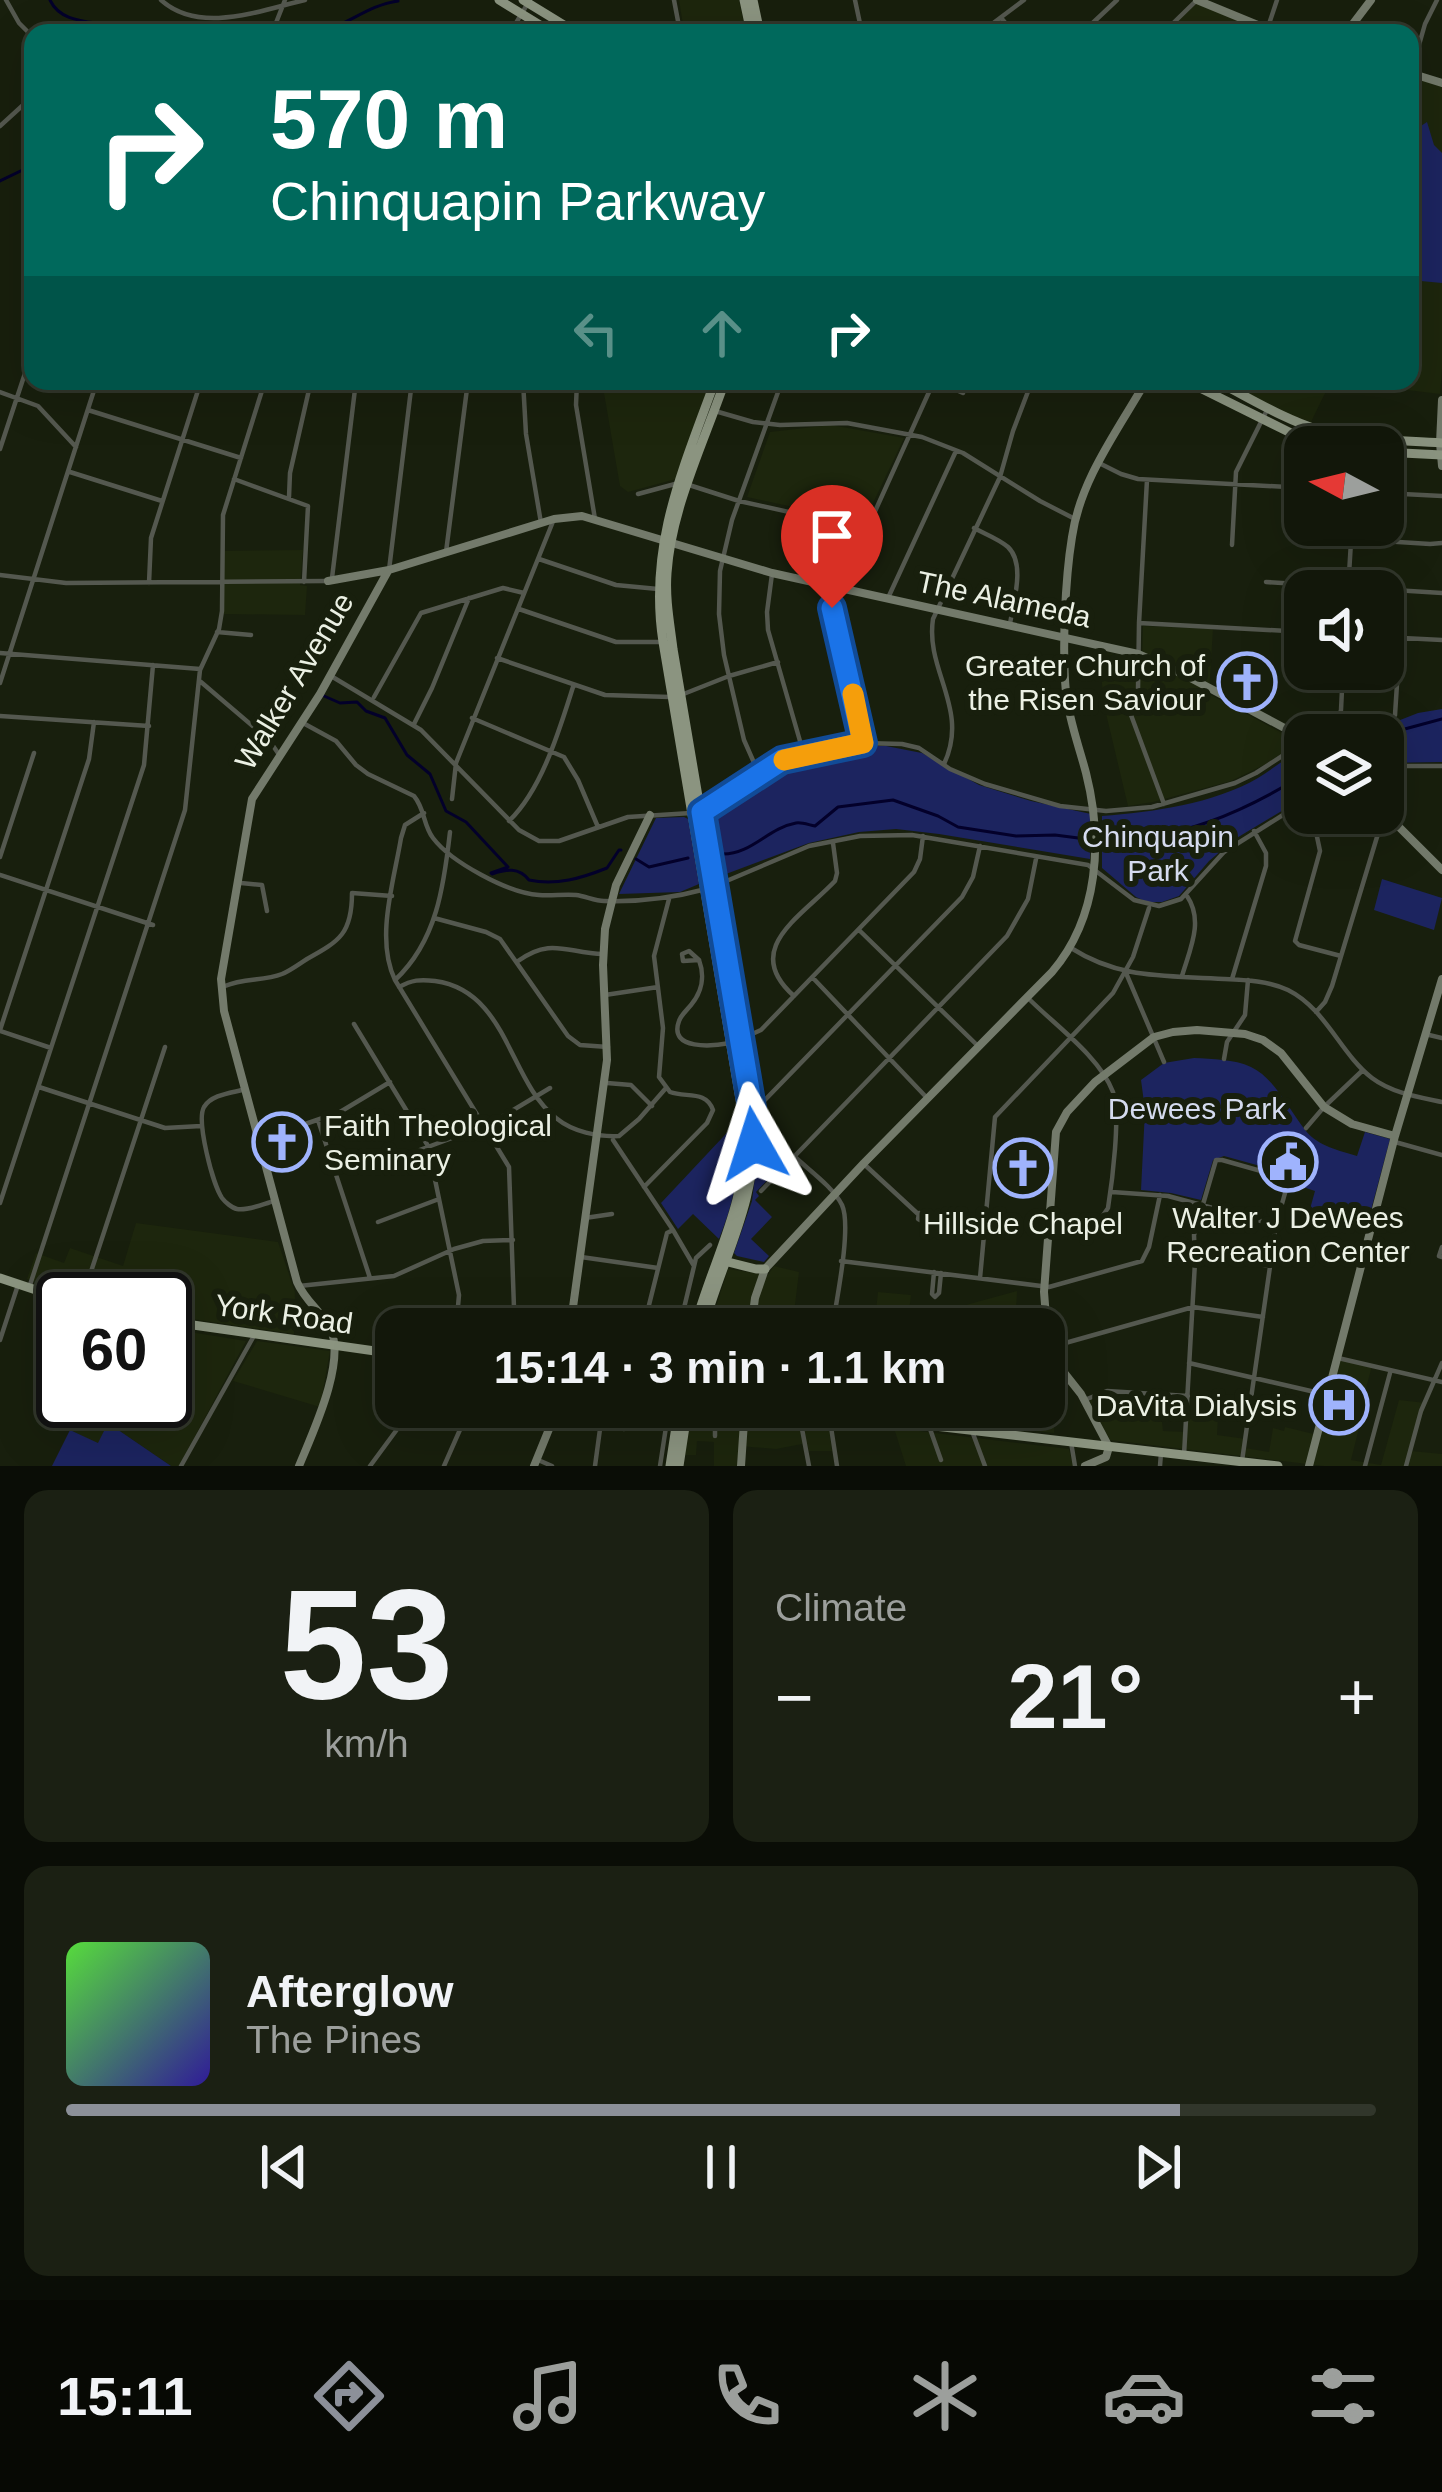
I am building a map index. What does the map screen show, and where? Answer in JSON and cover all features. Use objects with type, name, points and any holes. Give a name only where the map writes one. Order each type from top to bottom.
[{"type":"main road","points":[[499,0],[524,6],[559,24]]},
{"type":"main road","points":[[710,410],[713,390]]},
{"type":"main road","points":[[677,696],[663,643],[658,589],[685,483],[720,390]]},
{"type":"main road","points":[[1208,390],[1266,414],[1340,435],[1441,449]]},
{"type":"main road","points":[[1230,390],[1284,427]]},
{"type":"main road","points":[[1404,451],[1441,449]]},
{"type":"main road","points":[[667,543],[667,600],[677,696],[736,1041],[743,1110],[745,1157],[710,1308]]},
{"type":"main road","points":[[703,1308],[745,1210],[752,1181],[752,1108],[736,1041]]},
{"type":"main road","points":[[723,1259],[765,1269]]},
{"type":"main road","points":[[0,1277],[36,1290]]},
{"type":"main road","name":"York Road","points":[[192,1325],[375,1351]]},
{"type":"main road","points":[[670,1466],[679,1428]]},
{"type":"main road","points":[[680,1466],[683,1428]]},
{"type":"main road","points":[[948,1428],[1072,1442],[1108,1457],[1161,1453],[1278,1466]]},
{"type":"street","points":[[6,0],[24,27]]},
{"type":"street","points":[[161,0],[189,17],[209,18],[305,0]]},
{"type":"street","points":[[172,10],[180,0]]},
{"type":"street","points":[[992,24],[1024,0]]},
{"type":"street","points":[[1092,24],[1117,0]]},
{"type":"street","points":[[1172,24],[1197,0],[1252,24]]},
{"type":"street","points":[[1353,24],[1371,0]]},
{"type":"street","points":[[1419,44],[1437,0]]},
{"type":"street","points":[[1001,17],[1007,24]]},
{"type":"street","points":[[0,126],[24,104]]},
{"type":"street","points":[[0,449],[24,379]]},
{"type":"street","points":[[0,683],[95,390]]},
{"type":"street","points":[[149,583],[151,538],[197,390]]},
{"type":"street","points":[[0,1340],[89,1103],[188,797],[200,669],[222,611],[222,520],[262,391],[256,390]]},
{"type":"street","points":[[289,497],[309,390]]},
{"type":"street","points":[[0,575],[149,583],[330,581],[355,390]]},
{"type":"street","name":"Walker Avenue","points":[[335,1346],[330,1327],[299,1286],[220,990],[250,804],[331,676],[388,569],[411,390]]},
{"type":"street","points":[[446,552],[467,390]]},
{"type":"street","points":[[523,390],[541,523]]},
{"type":"street","points":[[577,390],[595,519]]},
{"type":"street","points":[[759,774],[746,749],[718,614],[721,560],[779,390]]},
{"type":"street","points":[[863,743],[832,608],[931,390]]},
{"type":"street","points":[[957,390],[964,393]]},
{"type":"street","points":[[944,764],[953,725],[931,638],[936,609],[1000,478],[1028,390]]},
{"type":"street","points":[[753,1308],[765,1269],[1028,998],[1071,948],[1086,913],[1094,868],[1093,810],[1067,700],[1071,544],[1086,488],[1141,390]]},
{"type":"street","points":[[0,392],[44,410],[76,447]]},
{"type":"street","points":[[1442,400],[1442,466]]},
{"type":"street","points":[[88,410],[241,458]]},
{"type":"street","points":[[710,410],[767,424],[837,422],[910,434],[956,450],[1075,519]]},
{"type":"street","points":[[1232,545],[1238,468],[1266,414]]},
{"type":"street","points":[[888,598],[956,450]]},
{"type":"street","points":[[1099,464],[1148,480],[1284,487]]},
{"type":"street","points":[[68,471],[162,501]]},
{"type":"street","points":[[234,479],[305,504],[309,510],[304,582]]},
{"type":"street","points":[[1148,480],[1138,690],[1131,718],[1164,804]]},
{"type":"street","points":[[638,494],[685,483],[739,501],[866,529]]},
{"type":"street","points":[[1404,494],[1442,496]]},
{"type":"street","name":"The Alameda","points":[[330,581],[575,515],[772,573],[1138,654],[1284,729]]},
{"type":"street","points":[[452,799],[456,763],[472,718],[554,519]]},
{"type":"street","points":[[974,528],[1002,543],[1015,557],[1010,624]]},
{"type":"street","points":[[1404,542],[1442,542]]},
{"type":"street","points":[[539,559],[625,587],[658,589]]},
{"type":"street","points":[[772,573],[767,618],[804,755]]},
{"type":"street","points":[[1266,582],[1284,584]]},
{"type":"street","points":[[374,699],[423,611],[506,587],[524,592]]},
{"type":"street","points":[[1404,591],[1442,593]]},
{"type":"street","points":[[414,724],[469,598]]},
{"type":"street","points":[[517,609],[616,642],[663,643]]},
{"type":"street","points":[[1139,623],[1284,631]]},
{"type":"street","points":[[217,632],[251,635]]},
{"type":"street","points":[[1404,638],[1442,640]]},
{"type":"street","points":[[0,653],[200,669]]},
{"type":"street","points":[[497,658],[610,696],[677,696],[778,662]]},
{"type":"street","points":[[0,1204],[147,757],[153,665]]},
{"type":"street","points":[[331,676],[414,724],[509,821],[533,839],[548,842],[619,819],[697,812],[782,760],[863,743],[924,749],[960,774],[1004,790],[1093,810],[1164,804],[1243,780],[1284,754]]},
{"type":"street","points":[[200,680],[269,740],[280,756]]},
{"type":"street","points":[[509,821],[530,796],[573,686]]},
{"type":"street","points":[[198,693],[208,689]]},
{"type":"street","points":[[0,716],[149,726]]},
{"type":"street","points":[[472,718],[550,749],[570,763],[598,827]]},
{"type":"street","points":[[51,1048],[0,1031],[89,759],[94,722]]},
{"type":"street","points":[[303,723],[336,741],[368,774],[414,796],[431,837],[484,876],[530,894],[604,901],[670,898],[710,887],[790,853],[874,835],[923,836],[1094,868],[1127,896],[1150,905],[1170,903],[1186,894],[1216,859],[1284,813]]},
{"type":"street","points":[[0,857],[34,753]]},
{"type":"street","points":[[1404,766],[1442,766]]},
{"type":"street","points":[[424,813],[403,830],[387,940],[390,970],[509,1167],[514,1308]]},
{"type":"street","points":[[573,1308],[608,1047],[603,954],[620,875],[650,815]]},
{"type":"street","points":[[1232,980],[1266,866],[1266,853],[1254,831]]},
{"type":"street","points":[[398,981],[434,918],[444,889],[450,832]]},
{"type":"street","points":[[1404,832],[1442,870]]},
{"type":"street","points":[[1316,834],[1320,856],[1295,941],[1341,956]]},
{"type":"street","points":[[1316,1012],[1329,994],[1378,834]]},
{"type":"street","points":[[699,960],[700,990],[680,1019],[678,1032],[685,1042],[696,1046],[736,1041],[761,1030],[916,870],[923,836]]},
{"type":"street","points":[[794,997],[774,973],[773,950],[836,879],[832,841]]},
{"type":"street","points":[[752,1108],[965,892],[980,846]]},
{"type":"street","points":[[760,1191],[1011,931],[1028,899],[1037,857]]},
{"type":"street","points":[[0,874],[150,924]]},
{"type":"street","points":[[237,883],[262,885],[267,911]]},
{"type":"street","points":[[220,990],[238,981],[286,972],[337,941],[350,922],[352,893],[392,896]]},
{"type":"street","points":[[1182,976],[1197,921],[1186,894]]},
{"type":"street","points":[[644,1186],[713,1113],[704,1098],[676,1094],[659,1077],[663,1034],[654,951],[670,898]]},
{"type":"street","points":[[980,1278],[995,1117],[1106,1002],[1139,944],[1150,905]]},
{"type":"street","points":[[434,918],[495,935],[568,1036],[580,1045],[608,1047]]},
{"type":"street","points":[[859,930],[979,1047]]},
{"type":"street","points":[[517,962],[533,950],[553,946],[603,954]]},
{"type":"street","points":[[1071,948],[1092,962],[1126,972],[1248,980],[1285,989],[1316,1012],[1363,1070],[1388,1088],[1442,1102]]},
{"type":"street","points":[[1126,972],[1164,1061]]},
{"type":"street","points":[[812,978],[928,1099]]},
{"type":"street","points":[[398,981],[417,979],[468,990],[489,1015],[537,1095],[558,1120],[571,1127],[611,1137],[626,1132],[666,1088]]},
{"type":"street","points":[[1310,1466],[1407,1094],[1442,979]]},
{"type":"street","points":[[1224,1059],[1227,1042],[1245,1015],[1248,980]]},
{"type":"street","points":[[605,995],[658,987]]},
{"type":"street","points":[[1028,998],[1071,1038],[1102,1075],[1115,1101],[1108,1208],[1096,1224],[1079,1230],[1048,1230]]},
{"type":"street","points":[[354,1024],[428,1146],[458,1308]]},
{"type":"street","points":[[1045,1308],[1056,1132],[1067,1112],[1102,1075],[1154,1037],[1190,1030],[1255,1037],[1276,1048],[1324,1106],[1352,1124],[1442,1155]]},
{"type":"street","points":[[1425,1034],[1442,1038]]},
{"type":"street","points":[[91,1272],[165,1048]]},
{"type":"street","points":[[1306,1128],[1363,1070]]},
{"type":"street","points":[[259,1140],[347,1109],[389,1082]]},
{"type":"street","points":[[604,1083],[631,1085],[652,1106]]},
{"type":"street","points":[[38,1087],[165,1128],[201,1126]]},
{"type":"street","points":[[360,1172],[485,1125],[550,1088]]},
{"type":"street","points":[[246,1089],[207,1103],[201,1126],[225,1202],[243,1209],[275,1201]]},
{"type":"street","points":[[318,1120],[370,1278]]},
{"type":"street","points":[[611,1137],[694,1266]]},
{"type":"street","points":[[795,1157],[842,1204],[845,1217],[835,1308]]},
{"type":"street","points":[[1184,1455],[1193,1240],[1216,1160],[1222,1160],[1289,1179],[1276,1226],[1242,1462]]},
{"type":"street","points":[[864,1163],[918,1214]]},
{"type":"street","points":[[1111,1192],[1160,1195],[1276,1226]]},
{"type":"street","points":[[841,1261],[1055,1286],[1142,1261],[1160,1195]]},
{"type":"street","points":[[378,1222],[439,1199]]},
{"type":"street","points":[[585,1218],[612,1214]]},
{"type":"street","points":[[649,1308],[667,1233],[673,1230]]},
{"type":"street","points":[[299,1286],[398,1275],[450,1251],[483,1241],[513,1240]]},
{"type":"street","points":[[684,1308],[696,1258],[710,1245]]},
{"type":"street","points":[[1441,1257],[1442,1247]]},
{"type":"street","points":[[1194,1256],[1270,1266]]},
{"type":"street","points":[[580,1257],[658,1268]]},
{"type":"street","points":[[1065,1343],[1192,1307],[1263,1317]]},
{"type":"street","points":[[182,1466],[255,1334]]},
{"type":"street","points":[[299,1466],[325,1404],[335,1346]]},
{"type":"street","points":[[1338,1358],[1439,1382]]},
{"type":"street","points":[[1190,1363],[1328,1395]]},
{"type":"street","points":[[1406,1466],[1418,1420],[1439,1382],[1442,1363]]},
{"type":"street","points":[[1365,1466],[1390,1371]]},
{"type":"street","points":[[1065,1375],[1085,1401],[1108,1457],[1085,1466]]},
{"type":"street","points":[[1085,1401],[1107,1391],[1188,1396]]},
{"type":"street","points":[[370,1466],[398,1428]]},
{"type":"street","points":[[444,1466],[461,1428]]},
{"type":"street","points":[[549,1428],[535,1463],[552,1466]]},
{"type":"street","points":[[595,1466],[600,1428]]},
{"type":"street","points":[[660,1466],[666,1428]]},
{"type":"street","points":[[715,1428],[715,1436]]},
{"type":"street","points":[[741,1466],[744,1428]]},
{"type":"street","points":[[802,1428],[808,1466]]},
{"type":"street","points":[[829,1428],[837,1466]]},
{"type":"street","points":[[933,1428],[941,1460]]},
{"type":"street","points":[[997,1433],[998,1428]]},
{"type":"street","points":[[972,1431],[986,1466]]},
{"type":"street","points":[[1072,1442],[1076,1466]]},
{"type":"street","points":[[1160,1466],[1161,1453]]},
{"type":"shaded area","points":[[679,0],[739,0],[744,24],[683,24]]},
{"type":"shaded area","points":[[1197,0],[1250,24],[1172,24]]},
{"type":"shaded area","points":[[1419,79],[1442,87],[1440,394],[1407,390],[1419,390]]},
{"type":"shaded area","points":[[708,390],[676,479],[628,492],[620,486],[604,393]]},
{"type":"shaded area","points":[[1241,390],[1327,390],[1311,422]]},
{"type":"shaded area","points":[[831,425],[904,438],[863,522],[747,497],[770,432]]},
{"type":"shaded area","points":[[303,550],[300,585],[307,586],[305,615],[224,614],[223,551]]},
{"type":"shaded area","points":[[1143,626],[1213,629],[1209,694],[1284,734],[1284,752],[1231,781],[1128,806],[1104,705],[1099,651],[1142,662]]},
{"type":"shaded area","points":[[136,1223],[278,1242],[295,1292],[294,1334],[192,1319],[192,1272],[36,1272],[36,1282],[27,1279],[36,1253],[64,1263],[70,1248],[123,1266]]},
{"type":"shaded area","points":[[774,1266],[799,1272],[795,1308],[716,1308],[728,1269],[768,1275]]},
{"type":"shaded area","points":[[1017,1291],[1016,1308],[955,1308]]},
{"type":"shaded area","points":[[878,1292],[911,1295],[909,1308],[876,1308]]},
{"type":"shaded area","points":[[192,1332],[246,1341],[179,1466],[171,1466],[115,1428],[192,1428]]},
{"type":"shaded area","points":[[257,1341],[330,1351],[320,1407],[233,1381]]},
{"type":"shaded area","points":[[1338,1358],[1372,1366],[1351,1460],[1381,1465],[1399,1400],[1426,1403],[1411,1451],[1442,1454],[1442,1466],[1324,1466],[1110,1440],[1088,1398],[1100,1393],[1112,1415],[1155,1417],[1163,1431],[1186,1432],[1187,1415],[1218,1417],[1217,1435],[1246,1439],[1245,1448],[1269,1452],[1273,1428],[1318,1435]]},
{"type":"shaded area","points":[[70,1428],[107,1428],[98,1444]]},
{"type":"shaded area","points":[[690,1428],[829,1428],[832,1451],[809,1451],[807,1443],[776,1449],[739,1446],[737,1466],[714,1466],[714,1442],[697,1441],[696,1455],[685,1455]]},
{"type":"shaded area","points":[[894,1428],[1069,1449],[1073,1466],[906,1466]]},
{"type":"shaded area","points":[[1006,1428],[1054,1428],[1054,1433]]},
{"type":"green space","points":[[1427,122],[1434,145],[1442,153],[1442,283],[1419,281],[1419,127]]},
{"type":"green space","points":[[1442,709],[1442,762],[1404,763],[1404,718]]},
{"type":"green space","name":"Chinquapin Park","points":[[866,746],[922,753],[979,785],[1091,814],[1090,859],[896,829],[809,843],[718,877],[707,816],[791,762]]},
{"type":"green space","name":"Chinquapin Park","points":[[1284,760],[1284,810],[1235,839],[1179,896],[1147,902],[1102,868],[1102,816],[1202,800],[1258,778]]},
{"type":"green space","points":[[684,817],[699,884],[680,892],[619,894],[656,818]]},
{"type":"green space","points":[[1382,879],[1442,898],[1434,930],[1374,910]]},
{"type":"green space","name":"Dewees Park","points":[[1194,1058],[1237,1062],[1260,1072],[1306,1131],[1330,1147],[1357,1156],[1365,1132],[1390,1139],[1367,1225],[1310,1209],[1315,1191],[1294,1184],[1296,1176],[1224,1156],[1213,1160],[1201,1200],[1141,1190],[1145,1110],[1141,1080],[1164,1063]]},
{"type":"green space","points":[[738,1121],[736,1181],[719,1239],[693,1214],[678,1229],[661,1203]]},
{"type":"green space","points":[[758,1153],[775,1172],[756,1192],[755,1200],[772,1217],[751,1239],[769,1256],[764,1262],[734,1253],[752,1201]]},
{"type":"green space","points":[[106,1428],[115,1428],[171,1466],[52,1466],[70,1430],[98,1443]]},
{"type":"waterway","points":[[50,0],[65,16],[102,24]]},
{"type":"waterway","points":[[342,24],[398,1]]},
{"type":"waterway","points":[[0,181],[24,169]]},
{"type":"waterway","points":[[324,696],[340,703],[357,702],[385,718],[407,755],[430,774],[446,811],[466,822],[508,867],[492,874],[512,870],[529,880],[569,880],[607,868],[621,850]]},
{"type":"waterway","points":[[1404,729],[1442,719]]},
{"type":"waterway","points":[[1102,840],[1183,830],[1284,786]]},
{"type":"waterway","points":[[723,854],[743,850],[786,826],[815,826],[838,807],[893,800],[958,827],[1086,839]]},
{"type":"waterway","points":[[636,859],[649,867],[688,858]]},
{"type":"slow traffic","points":[[784,760],[863,743],[853,694]]},
{"type":"place","name":"Greater Church of the Risen Saviour","points":[[1247,682]]},
{"type":"place","name":"Faith Theological Seminary","points":[[282,1142]]},
{"type":"place","name":"Walter J DeWees Recreation Center","points":[[1288,1162]]},
{"type":"place","name":"Hillside Chapel","points":[[1023,1168]]},
{"type":"place","name":"DaVita Dialysis","points":[[1339,1405]]},
{"type":"route","points":[[754,1144],[702,812],[782,760],[863,743],[832,608]]}]
